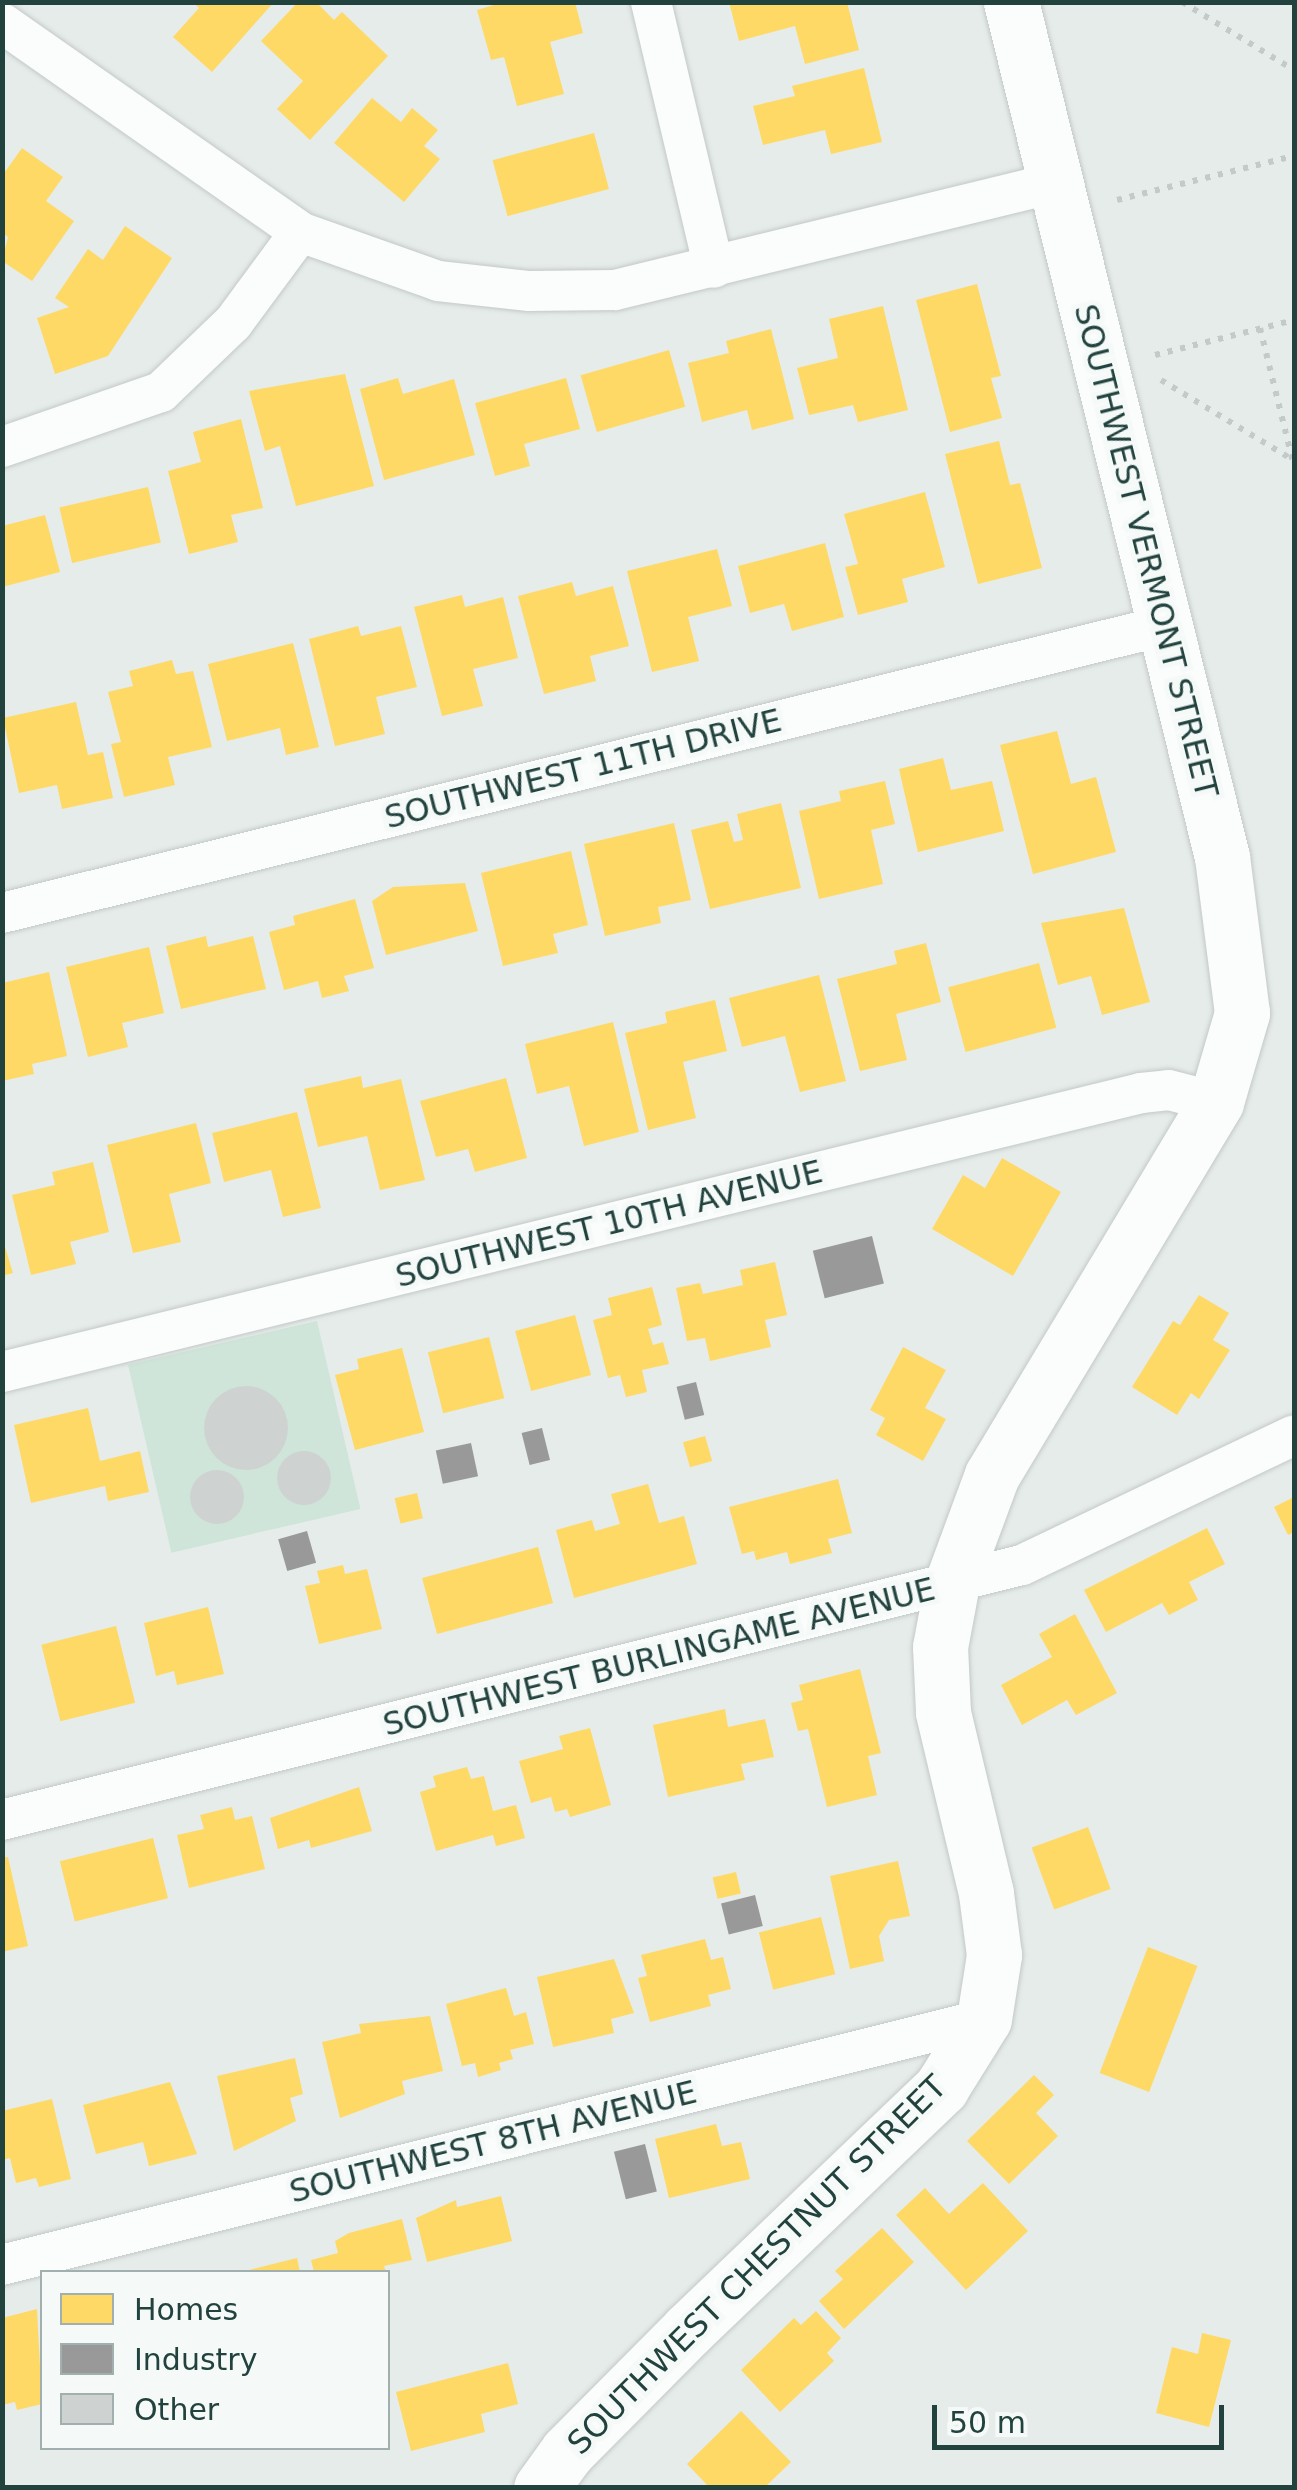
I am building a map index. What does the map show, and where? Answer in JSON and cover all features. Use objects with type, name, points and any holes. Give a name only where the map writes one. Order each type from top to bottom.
[{"type":"street","points":[[651,2],[714,268]]},
{"type":"street","name":"SOUTHWEST VERMONT STREET","points":[[1010,2],[1222,857],[1239,950],[1242,1012],[1216,1102]]},
{"type":"street","points":[[2,23],[300,232],[438,281],[529,291],[615,290],[1055,183]]},
{"type":"street","points":[[2,447],[162,392],[232,324],[300,232]]},
{"type":"street","name":"SOUTHWEST 11TH DRIVE","points":[[2,913],[1163,626]]},
{"type":"street","name":"SOUTHWEST 10TH AVENUE","points":[[2,1372],[1141,1093],[1169,1090],[1216,1102]]},
{"type":"street","name":"SOUTHWEST CHESTNUT STREET","points":[[541,2488],[567,2452],[676,2342],[941,2088],[984,2019],[994,1955],[986,1892],[943,1712],[940,1647],[952,1583],[992,1474],[1216,1102]]},
{"type":"street","name":"SOUTHWEST BURLINGAME AVENUE","points":[[5,1808],[1037,1560],[1294,1435]]},
{"type":"street","name":"SOUTHWEST 8TH AVENUE","points":[[2,2265],[984,2019]]},
{"type":"path","points":[[1182,2],[1294,70]]},
{"type":"path","points":[[1117,200],[1294,156]]},
{"type":"path","points":[[1155,355],[1294,320]]},
{"type":"path","points":[[1260,328],[1294,463]]},
{"type":"path","points":[[1161,380],[1294,463]]},
{"type":"green space","points":[[317,1321],[360,1509],[171,1553],[128,1365]]},
{"type":"building: Homes","points":[[193,2],[274,2],[212,72],[173,37],[199,8]]},
{"type":"building: Homes","points":[[298,2],[316,2],[334,20],[342,12],[388,56],[310,140],[277,109],[303,81],[261,41]]},
{"type":"building: Homes","points":[[504,2],[575,2],[583,33],[550,42],[564,94],[517,106],[504,57],[491,60],[477,10]]},
{"type":"building: Homes","points":[[729,2],[847,2],[859,50],[805,64],[795,26],[739,41]]},
{"type":"building: Homes","points":[[864,68],[882,142],[831,154],[825,130],[763,145],[753,106],[795,96],[792,86]]},
{"type":"building: Homes","points":[[372,98],[401,122],[412,108],[438,130],[424,146],[440,159],[404,202],[334,143]]},
{"type":"building: Homes","points":[[594,133],[609,189],[508,216],[493,160]]},
{"type":"building: Homes","points":[[22,148],[63,177],[46,201],[74,221],[32,281],[2,261],[8,237],[2,233],[2,176]]},
{"type":"building: Homes","points":[[125,226],[172,258],[108,356],[55,374],[37,318],[69,307],[55,298],[88,249],[103,260]]},
{"type":"building: Homes","points":[[977,284],[1001,376],[991,378],[1002,418],[950,432],[916,300]]},
{"type":"building: Homes","points":[[883,306],[908,410],[858,422],[853,405],[809,415],[797,368],[838,358],[829,319]]},
{"type":"building: Homes","points":[[771,329],[794,419],[752,430],[747,410],[702,422],[688,363],[729,353],[726,341]]},
{"type":"building: Homes","points":[[669,350],[685,407],[597,432],[581,375]]},
{"type":"building: Homes","points":[[345,374],[374,486],[296,506],[280,446],[265,451],[249,391]]},
{"type":"building: Homes","points":[[398,378],[403,394],[454,379],[475,455],[384,480],[360,389]]},
{"type":"building: Homes","points":[[566,378],[580,429],[524,444],[530,466],[495,476],[475,403]]},
{"type":"building: Homes","points":[[241,419],[263,508],[231,515],[238,542],[189,554],[168,471],[201,462],[193,432]]},
{"type":"building: Homes","points":[[999,441],[1010,485],[1020,483],[1042,568],[978,584],[945,454]]},
{"type":"building: Homes","points":[[148,487],[161,543],[72,563],[59,507]]},
{"type":"building: Homes","points":[[925,492],[945,567],[902,579],[908,602],[858,615],[845,567],[858,564],[844,514]]},
{"type":"building: Homes","points":[[45,515],[60,572],[2,587],[2,526]]},
{"type":"building: Homes","points":[[825,543],[844,617],[792,631],[784,604],[750,613],[738,566]]},
{"type":"building: Homes","points":[[717,549],[732,606],[688,617],[699,661],[652,672],[627,571]]},
{"type":"building: Homes","points":[[572,582],[576,596],[613,586],[629,646],[590,656],[596,681],[544,694],[518,596]]},
{"type":"building: Homes","points":[[462,595],[465,607],[503,597],[518,658],[473,669],[483,706],[442,716],[414,607]]},
{"type":"building: Homes","points":[[358,626],[361,636],[401,626],[417,687],[376,697],[385,734],[335,746],[309,639]]},
{"type":"building: Homes","points":[[293,643],[319,747],[286,755],[280,728],[227,741],[208,664]]},
{"type":"building: Homes","points":[[172,660],[176,674],[193,671],[212,747],[168,757],[175,785],[124,797],[111,744],[121,742],[108,692],[133,686],[129,671]]},
{"type":"building: Homes","points":[[76,702],[88,755],[103,752],[113,798],[62,809],[57,785],[19,793],[3,718]]},
{"type":"building: Homes","points":[[1057,731],[1071,784],[1096,777],[1116,852],[1033,874],[1000,745]]},
{"type":"building: Homes","points":[[943,758],[951,790],[992,781],[1004,831],[918,852],[899,769]]},
{"type":"building: Homes","points":[[885,781],[895,824],[871,830],[883,884],[819,899],[799,811],[841,801],[839,791]]},
{"type":"building: Homes","points":[[781,803],[801,888],[710,909],[691,830],[728,821],[734,842],[743,840],[737,814]]},
{"type":"building: Homes","points":[[674,823],[691,900],[658,907],[661,923],[605,936],[584,844]]},
{"type":"building: Homes","points":[[571,851],[588,925],[553,934],[558,953],[503,966],[481,873]]},
{"type":"building: Homes","points":[[465,883],[478,931],[386,955],[372,901],[393,887]]},
{"type":"building: Homes","points":[[355,899],[374,968],[344,976],[349,991],[322,998],[318,981],[284,990],[269,932],[295,925],[293,916]]},
{"type":"building: Homes","points":[[1124,908],[1150,1002],[1102,1015],[1091,976],[1058,985],[1041,923]]},
{"type":"building: Homes","points":[[206,936],[208,947],[253,936],[266,989],[181,1009],[166,946]]},
{"type":"building: Homes","points":[[926,943],[941,1002],[896,1014],[907,1060],[860,1071],[837,979],[897,964],[894,951]]},
{"type":"building: Homes","points":[[149,947],[164,1013],[122,1023],[128,1047],[88,1057],[66,967]]},
{"type":"building: Homes","points":[[1039,963],[1056,1028],[966,1052],[948,987]]},
{"type":"building: Homes","points":[[49,972],[67,1056],[32,1064],[34,1074],[2,1081],[2,983]]},
{"type":"building: Homes","points":[[819,975],[846,1081],[800,1092],[785,1036],[742,1047],[729,998]]},
{"type":"building: Homes","points":[[715,1000],[727,1051],[683,1062],[696,1118],[648,1130],[625,1033],[667,1023],[665,1012]]},
{"type":"building: Homes","points":[[613,1022],[639,1132],[584,1146],[569,1086],[537,1094],[525,1044]]},
{"type":"building: Homes","points":[[361,1076],[363,1088],[401,1079],[425,1180],[380,1190],[367,1136],[318,1147],[304,1089]]},
{"type":"building: Homes","points":[[506,1078],[527,1158],[475,1172],[468,1149],[436,1157],[420,1101]]},
{"type":"building: Homes","points":[[297,1112],[321,1208],[283,1217],[271,1170],[224,1182],[212,1133]]},
{"type":"building: Homes","points":[[196,1123],[211,1183],[169,1194],[181,1242],[133,1253],[107,1145]]},
{"type":"building: Homes","points":[[1002,1158],[1061,1192],[1013,1276],[932,1229],[963,1175],[985,1188]]},
{"type":"building: Homes","points":[[93,1162],[109,1232],[70,1242],[76,1264],[31,1275],[12,1195],[55,1185],[52,1172]]},
{"type":"building: Homes","points":[[2,1237],[13,1273],[2,1276]]},
{"type":"building: Homes","points":[[775,1262],[787,1315],[765,1320],[771,1347],[710,1361],[705,1338],[687,1341],[676,1288],[700,1283],[703,1294],[743,1285],[740,1270]]},
{"type":"building: Homes","points":[[652,1287],[662,1325],[648,1329],[653,1345],[663,1342],[669,1364],[642,1370],[647,1392],[626,1397],[620,1375],[608,1378],[593,1320],[612,1315],[608,1298]]},
{"type":"building: Homes","points":[[1199,1295],[1229,1313],[1213,1340],[1230,1350],[1199,1399],[1191,1393],[1177,1415],[1132,1387],[1173,1321],[1180,1325]]},
{"type":"building: Homes","points":[[575,1315],[591,1375],[531,1391],[515,1331]]},
{"type":"building: Homes","points":[[489,1337],[504,1398],[443,1413],[428,1352]]},
{"type":"building: Homes","points":[[903,1347],[946,1370],[925,1408],[946,1419],[923,1461],[876,1435],[885,1418],[870,1410]]},
{"type":"building: Homes","points":[[402,1348],[424,1432],[355,1450],[335,1375],[359,1369],[357,1359]]},
{"type":"building: Homes","points":[[88,1408],[100,1461],[140,1451],[149,1492],[108,1501],[105,1486],[31,1503],[14,1425]]},
{"type":"building: Homes","points":[[705,1436],[712,1461],[690,1467],[683,1442]]},
{"type":"building: Homes","points":[[838,1479],[852,1533],[828,1539],[832,1553],[790,1564],[787,1552],[756,1560],[754,1551],[742,1554],[729,1507]]},
{"type":"building: Homes","points":[[648,1484],[659,1523],[684,1516],[697,1564],[574,1598],[556,1530],[592,1520],[595,1531],[620,1524],[611,1494]]},
{"type":"building: Homes","points":[[417,1493],[423,1518],[400,1524],[395,1498]]},
{"type":"building: Homes","points":[[1294,1497],[1294,1532],[1288,1535],[1274,1507]]},
{"type":"building: Homes","points":[[1207,1528],[1225,1564],[1189,1582],[1198,1600],[1169,1615],[1162,1603],[1106,1632],[1084,1590]]},
{"type":"building: Homes","points":[[538,1547],[553,1603],[437,1634],[422,1578]]},
{"type":"building: Homes","points":[[343,1565],[345,1574],[367,1569],[382,1629],[319,1644],[305,1586],[320,1583],[317,1571]]},
{"type":"building: Homes","points":[[208,1607],[224,1674],[177,1685],[174,1671],[156,1676],[144,1623]]},
{"type":"building: Homes","points":[[1075,1614],[1117,1693],[1076,1715],[1067,1700],[1022,1725],[1001,1685],[1052,1657],[1039,1634]]},
{"type":"building: Homes","points":[[116,1626],[135,1703],[60,1721],[41,1645]]},
{"type":"building: Homes","points":[[860,1669],[881,1753],[868,1756],[877,1795],[827,1807],[808,1729],[798,1731],[791,1703],[803,1700],[799,1685]]},
{"type":"building: Homes","points":[[725,1709],[728,1727],[765,1719],[774,1757],[741,1764],[745,1780],[668,1797],[653,1725]]},
{"type":"building: Homes","points":[[590,1728],[611,1805],[570,1817],[567,1809],[555,1812],[551,1797],[531,1803],[519,1761],[563,1749],[559,1736]]},
{"type":"building: Homes","points":[[467,1767],[471,1779],[484,1776],[493,1811],[516,1805],[525,1838],[496,1846],[493,1835],[436,1851],[420,1792],[436,1787],[433,1776]]},
{"type":"building: Homes","points":[[359,1787],[372,1831],[311,1848],[309,1840],[278,1849],[270,1818]]},
{"type":"building: Homes","points":[[232,1807],[235,1820],[252,1816],[265,1869],[189,1888],[177,1835],[204,1829],[200,1815]]},
{"type":"building: Homes","points":[[1088,1827],[1111,1889],[1054,1910],[1032,1848]]},
{"type":"building: Homes","points":[[153,1838],[168,1898],[75,1921],[60,1861]]},
{"type":"building: Homes","points":[[8,1857],[28,1946],[2,1952],[2,1858]]},
{"type":"building: Homes","points":[[898,1861],[910,1916],[889,1920],[879,1936],[884,1961],[850,1969],[830,1876]]},
{"type":"building: Homes","points":[[736,1872],[741,1893],[718,1899],[713,1877]]},
{"type":"building: Homes","points":[[821,1917],[835,1974],[773,1990],[759,1932]]},
{"type":"building: Homes","points":[[705,1939],[711,1960],[723,1957],[731,1989],[708,1995],[711,2006],[650,2022],[638,1978],[647,1976],[641,1955]]},
{"type":"building: Homes","points":[[1148,1947],[1197,1966],[1149,2092],[1100,2073]]},
{"type":"building: Homes","points":[[614,1959],[634,2013],[611,2019],[614,2033],[553,2047],[537,1977]]},
{"type":"building: Homes","points":[[506,1988],[514,2016],[526,2012],[534,2044],[510,2050],[513,2059],[499,2063],[501,2070],[478,2077],[475,2063],[462,2066],[446,2004]]},
{"type":"building: Homes","points":[[430,2016],[443,2071],[402,2081],[405,2094],[340,2118],[322,2042],[361,2033],[359,2024]]},
{"type":"building: Homes","points":[[295,2058],[303,2094],[290,2098],[296,2121],[234,2151],[217,2076]]},
{"type":"building: Homes","points":[[1034,2075],[1054,2095],[1036,2113],[1058,2136],[1009,2184],[967,2141]]},
{"type":"building: Homes","points":[[170,2082],[197,2154],[149,2166],[143,2142],[96,2154],[83,2105]]},
{"type":"building: Homes","points":[[52,2099],[71,2179],[39,2187],[36,2178],[16,2183],[10,2158],[2,2160],[2,2111]]},
{"type":"building: Homes","points":[[716,2124],[722,2146],[741,2142],[750,2179],[669,2198],[655,2139]]},
{"type":"building: Homes","points":[[983,2183],[1028,2231],[966,2290],[896,2215],[925,2188],[949,2214]]},
{"type":"building: Homes","points":[[501,2196],[512,2241],[427,2262],[416,2218],[456,2200],[457,2207]]},
{"type":"building: Homes","points":[[402,2219],[412,2260],[384,2266],[385,2270],[314,2270],[311,2260],[338,2253],[335,2241],[349,2233]]},
{"type":"building: Homes","points":[[882,2228],[914,2262],[844,2329],[819,2301],[843,2279],[835,2271]]},
{"type":"building: Homes","points":[[297,2258],[300,2270],[249,2270]]},
{"type":"building: Homes","points":[[37,2309],[40,2404],[17,2410],[15,2402],[2,2405],[2,2318]]},
{"type":"building: Homes","points":[[816,2311],[841,2338],[827,2353],[834,2361],[780,2412],[741,2370],[794,2318],[801,2325]]},
{"type":"building: Homes","points":[[1202,2333],[1231,2340],[1209,2427],[1156,2413],[1172,2347],[1198,2354]]},
{"type":"building: Homes","points":[[508,2363],[518,2404],[481,2414],[485,2432],[411,2451],[396,2392]]},
{"type":"building: Homes","points":[[741,2411],[791,2462],[764,2488],[710,2488],[687,2464]]},
{"type":"building: Industry","points":[[872,1236],[884,1284],[825,1298],[813,1251]]},
{"type":"building: Industry","points":[[696,1382],[704,1415],[685,1420],[677,1387]]},
{"type":"building: Industry","points":[[542,1428],[550,1460],[530,1465],[522,1433]]},
{"type":"building: Industry","points":[[471,1443],[478,1476],[443,1484],[436,1450]]},
{"type":"building: Industry","points":[[307,1531],[316,1563],[287,1571],[278,1539]]},
{"type":"building: Industry","points":[[755,1895],[763,1926],[729,1935],[721,1903]]},
{"type":"building: Industry","points":[[645,2144],[657,2192],[626,2199],[614,2152]]},
{"type":"building: Other","points":[[246,1386],[262,1389],[276,1398],[285,1412],[285,1444],[276,1458],[262,1467],[246,1470],[230,1467],[216,1458],[207,1444],[204,1428],[207,1412],[216,1398],[230,1389]]},
{"type":"building: Other","points":[[304,1451],[323,1459],[331,1478],[323,1497],[304,1505],[285,1497],[277,1478],[285,1459]]},
{"type":"building: Other","points":[[217,1470],[236,1478],[244,1497],[236,1516],[217,1524],[198,1516],[190,1497],[198,1478]]}]
